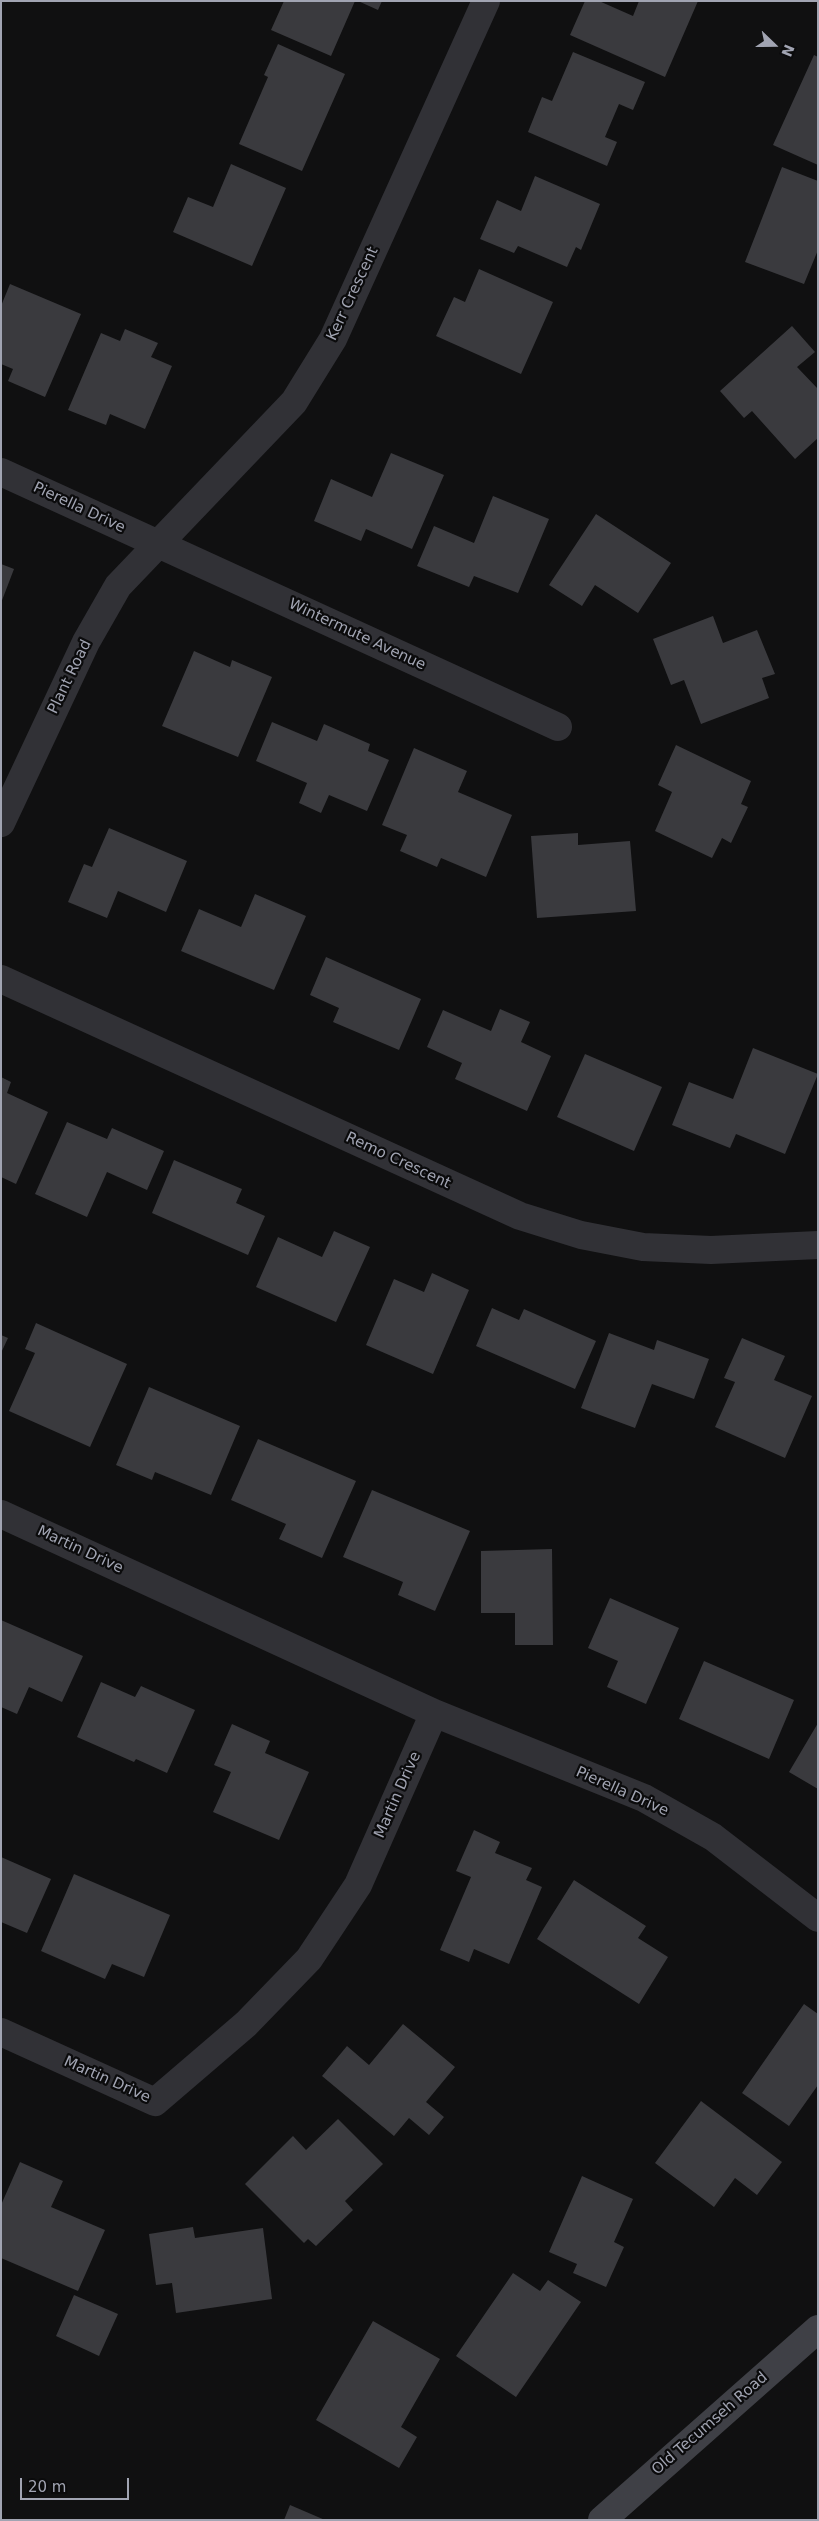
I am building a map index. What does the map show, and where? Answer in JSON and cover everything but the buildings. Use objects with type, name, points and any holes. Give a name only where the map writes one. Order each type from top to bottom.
[{"type":"main road","name":"Old Tecumseh Road","points":[[602,2520],[818,2329]]},
{"type":"street","name":"Kerr Crescent","points":[[156,543],[294,402],[333,339],[486,1]]},
{"type":"street","name":"Pierella Drive","points":[[1,472],[156,543]]},
{"type":"street","name":"Wintermute Avenue","points":[[156,543],[558,727]]},
{"type":"street","name":"Plant Road","points":[[1,823],[86,642],[118,586],[156,543]]},
{"type":"street","name":"Remo Crescent","points":[[1,979],[520,1216],[581,1235],[643,1247],[711,1250],[818,1245]]},
{"type":"street","name":"Martin Drive","points":[[1,1514],[434,1713],[358,1886],[309,1959],[246,2024],[155,2102],[1,2032]]},
{"type":"street","name":"Pierella Drive","points":[[434,1713],[644,1798],[713,1837],[818,1918]]}]
